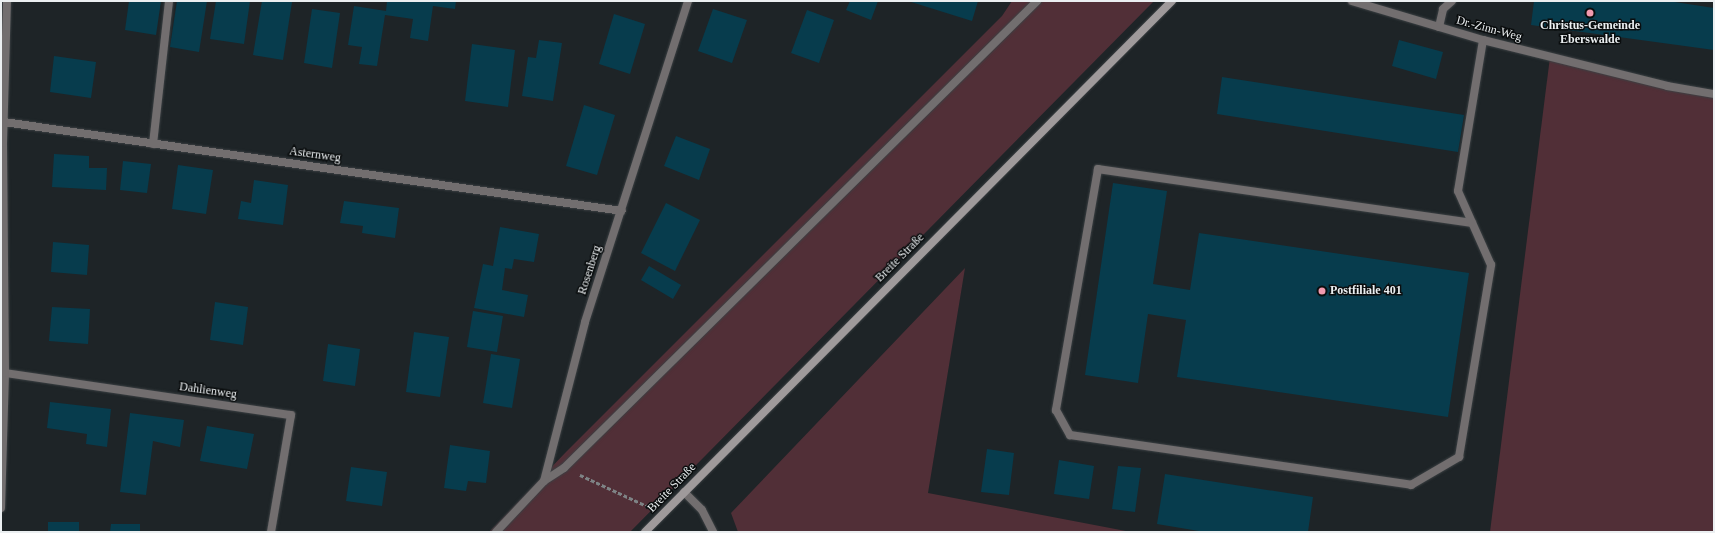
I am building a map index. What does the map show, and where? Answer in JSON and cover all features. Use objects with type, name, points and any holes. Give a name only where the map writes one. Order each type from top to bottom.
[{"type":"main road","name":"Breite Straße","points":[[645,532],[1172,1]]},
{"type":"street","points":[[1,508],[5,373],[2,143],[8,1]]},
{"type":"street","points":[[153,144],[169,1]]},
{"type":"street","name":"Rosenberg","points":[[496,532],[544,480],[585,322],[622,211],[688,1]]},
{"type":"street","points":[[544,480],[564,468],[1037,1]]},
{"type":"street","name":"Dr.-Zinn-Weg","points":[[1352,1],[1483,40],[1666,86],[1714,94]]},
{"type":"street","points":[[1439,27],[1443,9],[1452,1]]},
{"type":"street","points":[[1472,223],[1098,169],[1056,410],[1070,435],[1411,485],[1459,457],[1491,265],[1458,191],[1483,40]]},
{"type":"street","name":"Asternweg","points":[[4,122],[622,211]]},
{"type":"street","name":"Dahlienweg","points":[[5,373],[291,415],[271,532]]},
{"type":"street","points":[[684,492],[702,510],[713,532]]},
{"type":"path","points":[[564,468],[663,514]]},
{"type":"shaded area","points":[[1012,1],[1154,1],[630,532],[489,532],[566,452],[1002,16]]},
{"type":"shaded area","points":[[1550,57],[1714,94],[1714,532],[1490,532]]},
{"type":"shaded area","points":[[965,268],[928,493],[1131,532],[738,532],[731,513]]},
{"type":"building","points":[[129,1],[161,1],[156,35],[125,30]]},
{"type":"building","points":[[177,1],[207,1],[199,52],[170,47]]},
{"type":"building","points":[[216,1],[250,1],[244,44],[210,39]]},
{"type":"building","points":[[262,1],[292,2],[283,60],[253,55]]},
{"type":"building","points":[[387,1],[456,1],[455,9],[433,6],[428,41],[410,38],[413,19],[385,15],[377,66],[359,64],[362,47],[348,45],[354,6],[386,11]]},
{"type":"building","points":[[850,1],[878,1],[871,20],[846,10]]},
{"type":"building","points":[[908,1],[978,1],[972,21]]},
{"type":"building","points":[[1534,1],[1668,1],[1714,8],[1714,50],[1531,25]]},
{"type":"building","points":[[312,9],[340,13],[332,68],[304,63]]},
{"type":"building","points":[[713,9],[747,20],[732,63],[698,51]]},
{"type":"building","points":[[807,10],[834,20],[819,63],[791,53]]},
{"type":"building","points":[[614,14],[645,24],[630,74],[599,64]]},
{"type":"building","points":[[539,40],[562,43],[553,101],[522,96],[528,57],[536,58]]},
{"type":"building","points":[[1399,40],[1443,52],[1436,79],[1392,66]]},
{"type":"building","points":[[472,44],[515,50],[508,107],[465,101]]},
{"type":"building","points":[[54,56],[96,62],[91,98],[50,92]]},
{"type":"building","points":[[1222,77],[1464,115],[1458,152],[1217,114]]},
{"type":"building","points":[[584,105],[615,115],[597,175],[566,166]]},
{"type":"building","points":[[676,136],[710,149],[699,180],[664,166]]},
{"type":"building","points":[[54,154],[89,156],[89,168],[107,168],[106,190],[52,187]]},
{"type":"building","points":[[123,161],[151,164],[147,193],[120,190]]},
{"type":"building","points":[[178,165],[213,170],[206,214],[172,209]]},
{"type":"building","points":[[254,180],[288,185],[283,225],[238,219],[241,201],[251,203]]},
{"type":"building","points":[[1113,183],[1167,191],[1153,284],[1190,290],[1199,233],[1469,273],[1448,417],[1177,377],[1186,320],[1148,314],[1138,383],[1085,375]]},
{"type":"building","points":[[344,201],[399,208],[395,238],[362,233],[363,226],[340,223]]},
{"type":"building","points":[[666,203],[700,220],[675,271],[641,253]]},
{"type":"building","points":[[500,227],[539,234],[534,262],[514,259],[512,269],[505,268],[502,290],[528,295],[524,317],[474,308],[483,264],[493,266]]},
{"type":"building","points":[[53,242],[89,245],[87,275],[51,272]]},
{"type":"building","points":[[649,266],[681,285],[673,299],[641,280]]},
{"type":"building","points":[[215,302],[248,307],[243,345],[210,340]]},
{"type":"building","points":[[52,307],[90,309],[88,344],[49,341]]},
{"type":"building","points":[[473,311],[503,316],[497,352],[467,347]]},
{"type":"building","points":[[414,332],[449,337],[440,397],[406,392]]},
{"type":"building","points":[[328,344],[360,349],[355,386],[323,381]]},
{"type":"building","points":[[491,354],[520,359],[512,408],[483,403]]},
{"type":"building","points":[[50,402],[111,409],[107,447],[86,444],[87,434],[47,428]]},
{"type":"building","points":[[130,413],[184,420],[180,447],[153,441],[146,495],[120,492]]},
{"type":"building","points":[[207,426],[254,434],[247,469],[200,461]]},
{"type":"building","points":[[450,445],[490,451],[486,483],[468,481],[466,491],[444,488]]},
{"type":"building","points":[[987,449],[1014,453],[1009,495],[981,492]]},
{"type":"building","points":[[1059,460],[1094,466],[1089,499],[1054,494]]},
{"type":"building","points":[[1118,466],[1141,468],[1135,512],[1112,509]]},
{"type":"building","points":[[351,467],[387,472],[382,506],[346,501]]},
{"type":"building","points":[[1165,474],[1313,497],[1308,532],[1205,532],[1157,524]]},
{"type":"building","points":[[48,522],[79,522],[79,532],[48,532]]},
{"type":"building","points":[[111,524],[140,524],[140,532],[110,532]]},
{"type":"place","name":"Christus-Gemeinde Eberswalde","points":[[1590,13]]},
{"type":"place","name":"Postfiliale 401","points":[[1322,291]]}]
